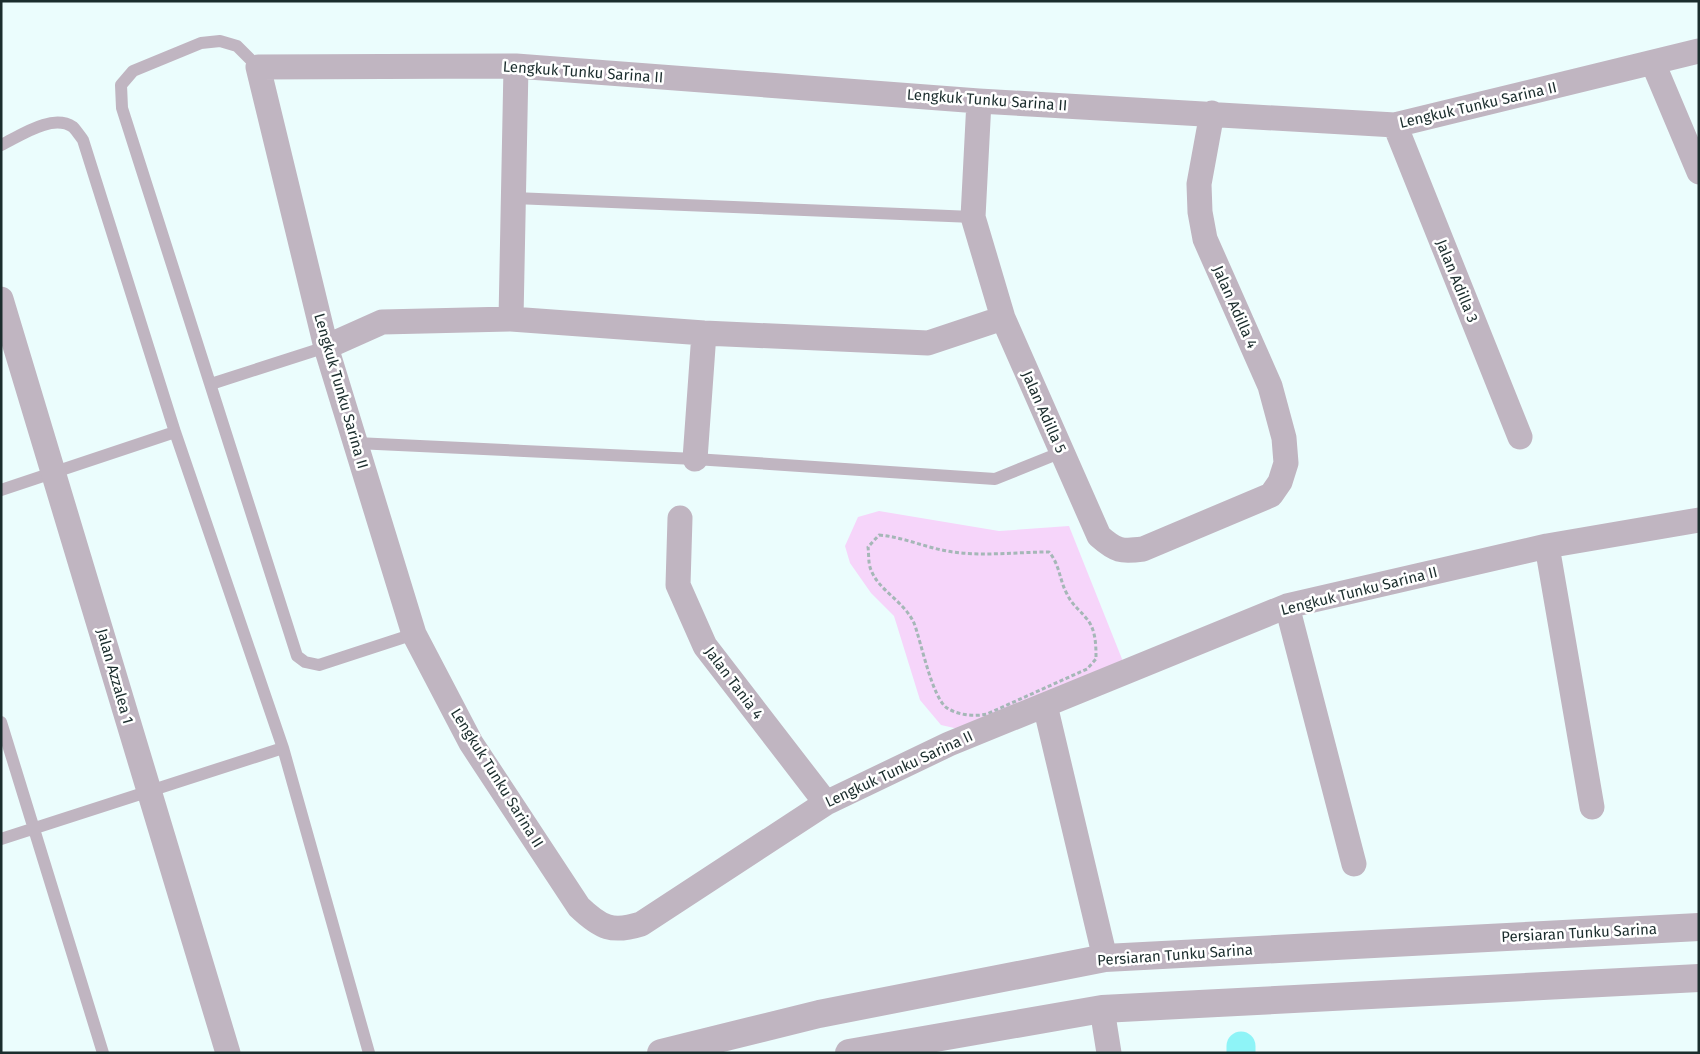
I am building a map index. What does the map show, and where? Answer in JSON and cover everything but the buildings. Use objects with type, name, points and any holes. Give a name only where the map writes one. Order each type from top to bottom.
[{"type":"street","name":"Lengkuk Tunku Sarina II","points":[[1699,51],[1395,125],[979,101],[516,66],[258,67],[326,347],[414,634],[471,742],[579,908],[594,922],[607,928],[622,930],[641,924],[826,802],[949,744],[1287,606],[1547,546],[1699,520]]},
{"type":"street","points":[[1653,63],[1699,172]]},
{"type":"street","points":[[511,319],[516,66]]},
{"type":"street","name":"Jalan Adilla 5","points":[[979,101],[973,217],[1002,318],[1098,536],[1113,548],[1124,552],[1143,549],[1271,495]]},
{"type":"street","name":"Jalan Adilla 4","points":[[1212,113],[1199,184],[1200,212],[1204,239],[1270,386],[1284,438],[1286,463],[1280,482],[1271,495]]},
{"type":"street","name":"Jalan Adilla 3","points":[[1395,125],[1520,437]]},
{"type":"street","name":"Jalan Azzalea 1","points":[[1,299],[55,472],[228,1053]]},
{"type":"street","points":[[326,347],[382,322],[511,319],[704,333],[928,343],[1002,318]]},
{"type":"street","points":[[695,459],[704,333]]},
{"type":"street","name":"Jalan Tania 4","points":[[680,518],[678,585],[705,646],[826,802]]},
{"type":"street","points":[[1547,546],[1592,807]]},
{"type":"street","points":[[1287,606],[1354,864]]},
{"type":"street","points":[[1045,705],[1105,958]]},
{"type":"street","name":"Persiaran Tunku Sarina","points":[[661,1053],[819,1014],[1105,958],[1699,927]]},
{"type":"street","points":[[849,1053],[1102,1009],[1699,978]]},
{"type":"street","points":[[1102,1009],[1109,1053]]},
{"type":"lane","points":[[258,67],[237,46],[220,41],[201,42],[133,71],[121,85],[122,108],[297,656],[305,662],[319,665],[414,634]]},
{"type":"lane","points":[[1,145],[39,126],[55,122],[73,127],[83,140],[175,432],[283,748],[369,1053]]},
{"type":"lane","points":[[514,198],[973,217]]},
{"type":"lane","points":[[211,384],[326,347]]},
{"type":"lane","points":[[1,490],[175,432]]},
{"type":"lane","points":[[356,443],[695,459],[995,480],[1062,452]]},
{"type":"lane","points":[[1,722],[103,1053]]},
{"type":"lane","points":[[1,839],[283,748]]},
{"type":"path","points":[[879,535],[892,536],[948,551],[1049,552],[1058,561],[1064,589],[1071,604],[1088,619],[1096,639],[1096,658],[1087,669],[987,714],[978,716],[962,714],[945,707],[934,688],[913,622],[901,603],[876,580],[870,568],[868,547],[879,535]]},
{"type":"shaded area","points":[[879,511],[999,531],[1069,526],[1124,664],[963,730],[941,725],[920,700],[894,616],[871,593],[850,563],[845,546],[858,517]]},
{"type":"waterway","points":[[1241,1046],[1241,1053]]}]
